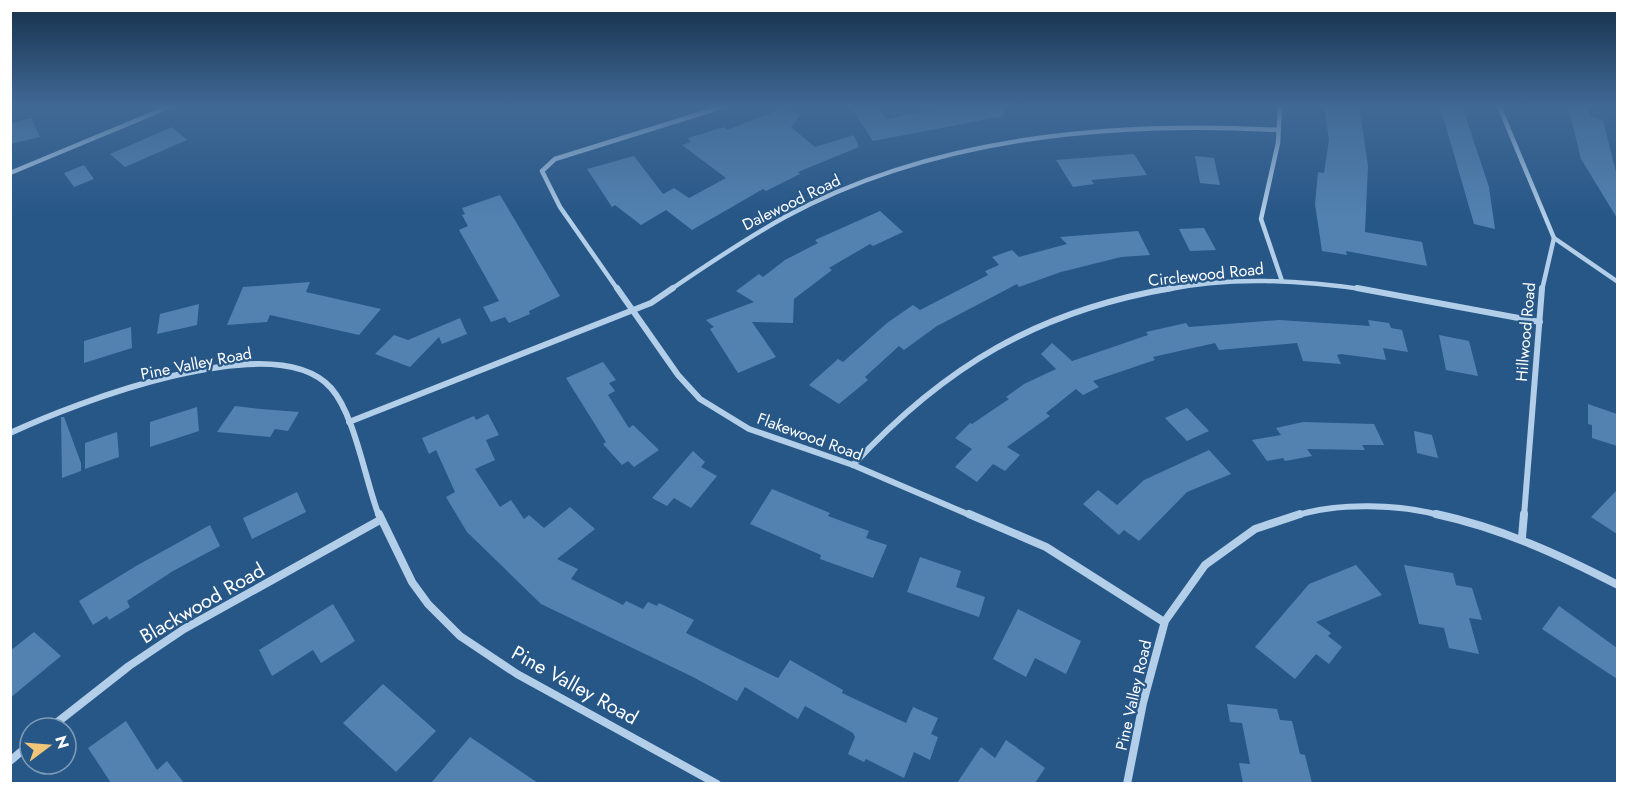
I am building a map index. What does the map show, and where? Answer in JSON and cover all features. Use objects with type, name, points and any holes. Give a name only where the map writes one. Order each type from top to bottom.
[{"type":"street","points":[[10,173],[82,143]]},
{"type":"street","name":"Flakewood Road","points":[[602,143],[555,159],[543,168],[542,174],[560,207],[631,312],[678,375],[700,399],[749,429],[853,465],[1046,547],[1164,622]]},
{"type":"street","name":"Dalewood Road","points":[[349,422],[651,303],[725,252],[787,216],[864,182],[922,164],[1007,143]]},
{"type":"street","points":[[1276,143],[1261,219],[1282,281]]},
{"type":"street","points":[[1514,143],[1554,238],[1617,282]]},
{"type":"street","name":"Hillwood Road","points":[[1522,537],[1544,276],[1554,238]]},
{"type":"street","name":"Circlewood Road","points":[[853,465],[898,420],[939,384],[984,353],[1045,324],[1139,294],[1194,286],[1282,281],[1405,294],[1540,322]]},
{"type":"street","name":"Pine Valley Road","points":[[10,433],[67,408],[212,370],[265,363],[305,369],[323,380],[338,397],[349,422],[380,520],[407,573],[428,604],[469,642],[536,684],[717,783]]},
{"type":"street","name":"Pine Valley Road","points":[[1127,783],[1146,685],[1164,622],[1186,586],[1209,559],[1250,531],[1294,515],[1351,506],[1403,508],[1453,516],[1522,537],[1585,566],[1617,585]]},
{"type":"street","name":"Blackwood Road","points":[[65,716],[129,666],[184,629],[380,520]]},
{"type":"building","points":[[135,143],[180,143],[125,167],[110,154]]},
{"type":"building","points":[[688,143],[810,143],[815,147],[828,143],[857,143],[859,147],[798,172],[800,174],[766,191],[763,189],[692,230],[666,210],[641,225],[615,205],[612,207],[587,169],[634,156],[663,194],[674,188],[689,198],[726,178],[682,145]]},
{"type":"building","points":[[1329,143],[1365,143],[1368,166],[1365,232],[1422,242],[1427,266],[1346,251],[1347,255],[1322,251],[1315,204],[1318,172],[1324,173]]},
{"type":"building","points":[[1451,143],[1474,143],[1489,187],[1495,229],[1474,224]]},
{"type":"building","points":[[1577,143],[1609,143],[1617,176],[1617,218],[1581,159]]},
{"type":"building","points":[[1134,154],[1147,175],[1091,180],[1094,184],[1073,187],[1056,160]]},
{"type":"building","points":[[1195,156],[1214,158],[1220,185],[1200,183]]},
{"type":"building","points":[[84,165],[94,179],[74,187],[64,173]]},
{"type":"building","points":[[500,195],[560,296],[529,311],[530,314],[509,323],[505,317],[491,322],[483,307],[499,301],[459,230],[468,226],[462,215],[465,214],[462,208]]},
{"type":"building","points":[[880,211],[903,232],[873,246],[870,244],[829,268],[832,270],[794,299],[793,323],[752,322],[776,357],[738,373],[710,329],[714,327],[706,320],[754,302],[736,291],[759,274],[763,277],[785,260],[818,243],[815,240]]},
{"type":"building","points":[[1204,228],[1216,250],[1190,251],[1179,229]]},
{"type":"building","points":[[1138,231],[1150,255],[1121,257],[1061,272],[1019,287],[1017,284],[937,326],[904,350],[899,346],[865,377],[868,380],[839,404],[809,385],[838,359],[843,362],[887,323],[913,305],[920,310],[988,275],[985,271],[999,265],[992,257],[1012,250],[1019,257],[1067,244],[1060,237]]},
{"type":"building","points":[[310,282],[306,292],[381,309],[359,335],[270,315],[267,322],[227,325],[243,287]]},
{"type":"building","points":[[199,304],[197,325],[157,334],[160,314]]},
{"type":"building","points":[[460,318],[467,334],[442,344],[439,337],[410,367],[375,354],[394,335],[408,340]]},
{"type":"building","points":[[1279,320],[1370,326],[1368,320],[1389,323],[1391,328],[1402,330],[1408,352],[1383,348],[1386,360],[1337,355],[1341,364],[1303,361],[1297,343],[1219,350],[1215,343],[1153,357],[1155,360],[1093,381],[1099,387],[1083,395],[1076,389],[1046,413],[1050,416],[1007,447],[1020,455],[1005,471],[993,464],[977,482],[955,467],[972,449],[955,438],[970,423],[972,424],[1009,399],[1006,397],[1024,384],[1056,369],[1041,354],[1052,343],[1072,361],[1148,335],[1146,332],[1186,323],[1189,327]]},
{"type":"building","points":[[131,327],[132,348],[84,363],[84,341]]},
{"type":"building","points":[[1439,335],[1469,341],[1478,376],[1446,370]]},
{"type":"building","points":[[603,362],[616,380],[609,383],[615,391],[608,395],[629,428],[633,425],[659,450],[634,467],[628,461],[622,465],[603,444],[606,442],[566,378]]},
{"type":"building","points":[[1588,404],[1617,414],[1617,446],[1592,438],[1592,425],[1588,424]]},
{"type":"building","points":[[235,406],[299,412],[288,431],[275,429],[270,437],[217,432]]},
{"type":"building","points":[[197,407],[199,431],[150,447],[150,422]]},
{"type":"building","points":[[1187,408],[1209,431],[1187,441],[1165,418]]},
{"type":"building","points":[[488,414],[499,435],[486,440],[495,460],[475,469],[500,507],[511,500],[524,519],[529,515],[544,528],[570,507],[595,529],[557,559],[578,569],[571,579],[623,605],[626,601],[643,609],[648,602],[657,606],[659,603],[694,620],[686,633],[778,678],[790,660],[843,690],[842,693],[906,723],[913,707],[938,718],[931,734],[938,737],[930,760],[914,752],[904,778],[866,759],[864,762],[848,754],[855,737],[853,733],[805,706],[798,719],[745,687],[737,701],[693,677],[541,604],[467,532],[446,497],[455,492],[436,450],[429,454],[422,438],[474,416],[476,420]]},
{"type":"building","points":[[61,417],[64,417],[81,463],[81,471],[62,478]]},
{"type":"building","points":[[1303,422],[1374,424],[1384,445],[1362,445],[1365,450],[1307,449],[1312,456],[1285,461],[1283,458],[1267,461],[1252,440],[1281,435],[1276,428]]},
{"type":"building","points":[[1414,431],[1432,435],[1438,458],[1417,453]]},
{"type":"building","points":[[117,432],[119,457],[85,469],[85,443]]},
{"type":"building","points":[[1209,450],[1231,474],[1187,492],[1139,541],[1124,530],[1119,535],[1083,504],[1098,490],[1117,505],[1144,480]]},
{"type":"building","points":[[693,451],[705,462],[701,467],[717,476],[691,508],[674,498],[667,506],[652,498]]},
{"type":"building","points":[[772,489],[830,513],[828,516],[869,531],[866,538],[887,545],[873,578],[820,559],[821,555],[750,524]]},
{"type":"building","points":[[1617,490],[1617,534],[1591,517]]},
{"type":"building","points":[[297,492],[306,512],[252,539],[243,518]]},
{"type":"building","points":[[210,525],[220,546],[173,571],[127,601],[130,607],[109,620],[107,616],[93,625],[79,601]]},
{"type":"building","points":[[920,557],[961,571],[956,587],[985,597],[979,617],[907,592]]},
{"type":"building","points":[[1356,565],[1382,595],[1316,622],[1331,633],[1328,636],[1342,647],[1329,664],[1316,654],[1295,679],[1255,647],[1309,584]]},
{"type":"building","points":[[1404,565],[1453,573],[1456,585],[1472,588],[1482,620],[1469,618],[1479,654],[1449,648],[1444,628],[1419,624]]},
{"type":"building","points":[[333,604],[355,641],[321,663],[313,650],[272,676],[259,650]]},
{"type":"building","points":[[1559,606],[1617,648],[1617,679],[1542,629]]},
{"type":"building","points":[[1018,609],[1081,641],[1066,674],[1035,658],[1026,677],[993,659]]},
{"type":"building","points":[[34,632],[61,656],[10,698],[10,651]]},
{"type":"building","points":[[383,684],[436,731],[396,772],[343,723]]},
{"type":"building","points":[[1227,704],[1277,709],[1280,720],[1292,721],[1300,754],[1305,755],[1312,783],[1243,783],[1239,763],[1250,764],[1242,723],[1230,722]]},
{"type":"building","points":[[126,721],[157,770],[167,761],[184,783],[111,783],[88,748]]},
{"type":"building","points":[[470,737],[538,783],[431,783]]},
{"type":"building","points":[[1006,740],[1045,768],[1035,783],[957,783],[981,747],[995,758]]}]
